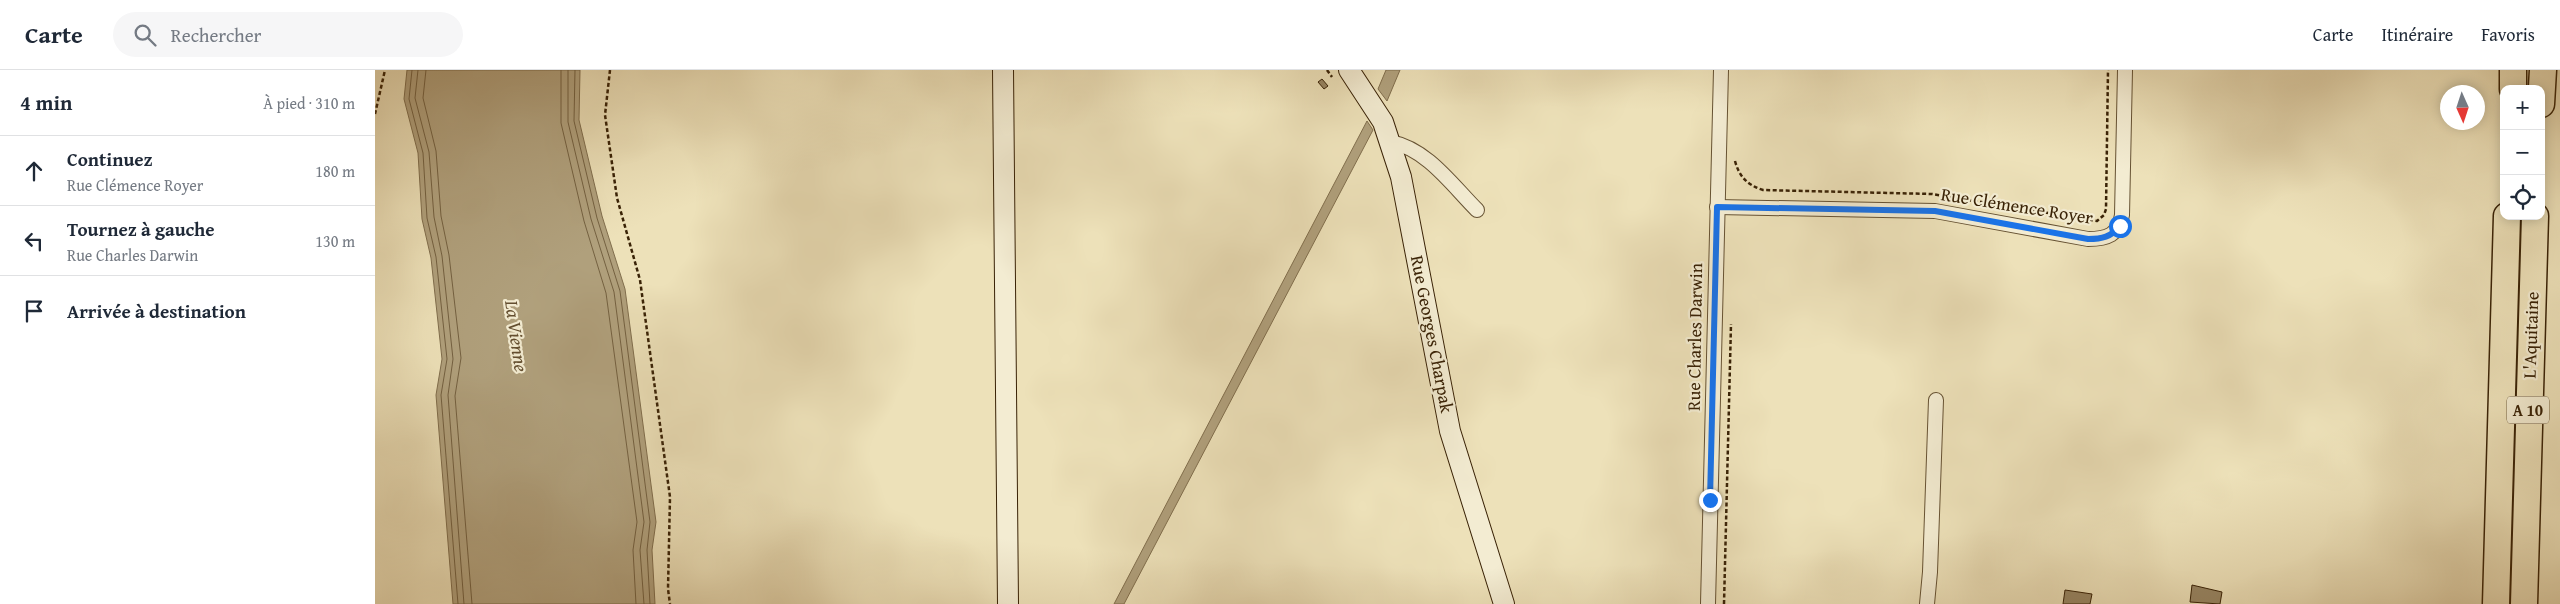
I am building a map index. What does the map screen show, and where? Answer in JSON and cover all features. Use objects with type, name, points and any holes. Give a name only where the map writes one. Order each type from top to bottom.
[{"type":"highway","points":[[2513,70],[2513,85]]},
{"type":"highway","name":"L'Aquitaine","points":[[2496,604],[2507,220]]},
{"type":"highway","name":"L'Aquitaine","points":[[2524,604],[2535,220]]},
{"type":"street","points":[[1003,70],[1008,604]]},
{"type":"street","name":"Rue Georges Charpak","points":[[1349,70],[1373,104],[1391,142],[1407,204],[1450,431],[1504,604]]},
{"type":"street","name":"Rue Charles Darwin","points":[[1708,604],[1721,70]]},
{"type":"street","name":"Rue Clémence Royer","points":[[1717,207],[1935,211],[2088,239],[2102,239],[2114,234],[2120,226],[2122,215],[2125,70]]},
{"type":"street","points":[[1391,142],[1414,149],[1477,210]]},
{"type":"street","points":[[1927,604],[1930,572],[1936,400]]},
{"type":"path","points":[[375,114],[385,70]]},
{"type":"path","points":[[610,70],[605,115],[617,198],[640,280],[670,497],[668,589],[670,604]]},
{"type":"path","points":[[1735,161],[1743,178],[1755,187],[1763,190],[1932,194],[2097,221],[2104,215],[2106,210],[2108,70]]},
{"type":"path","points":[[1734,170],[1735,152]]},
{"type":"path","points":[[1725,604],[1731,316]]},
{"type":"water","name":"La Vienne","points":[[407,70],[580,70],[579,120],[602,216],[625,289],[656,522],[652,550],[655,604],[453,604],[436,395],[442,359],[431,258],[422,219],[418,153],[404,99]]},
{"type":"water","points":[[1386,70],[1400,70],[1387,101],[1378,89]]},
{"type":"water","points":[[1367,121],[1373,130],[1124,604],[1114,604]]},
{"type":"building","points":[[1322,79],[1328,86],[1324,89],[1318,82]]},
{"type":"building","points":[[2192,585],[2222,592],[2220,604],[2190,602]]},
{"type":"building","points":[[2065,590],[2092,594],[2090,604],[2063,604]]},
{"type":"route","points":[[1710,500],[1717,207],[1935,211],[2088,239],[2102,239],[2114,234],[2120,226]]}]
